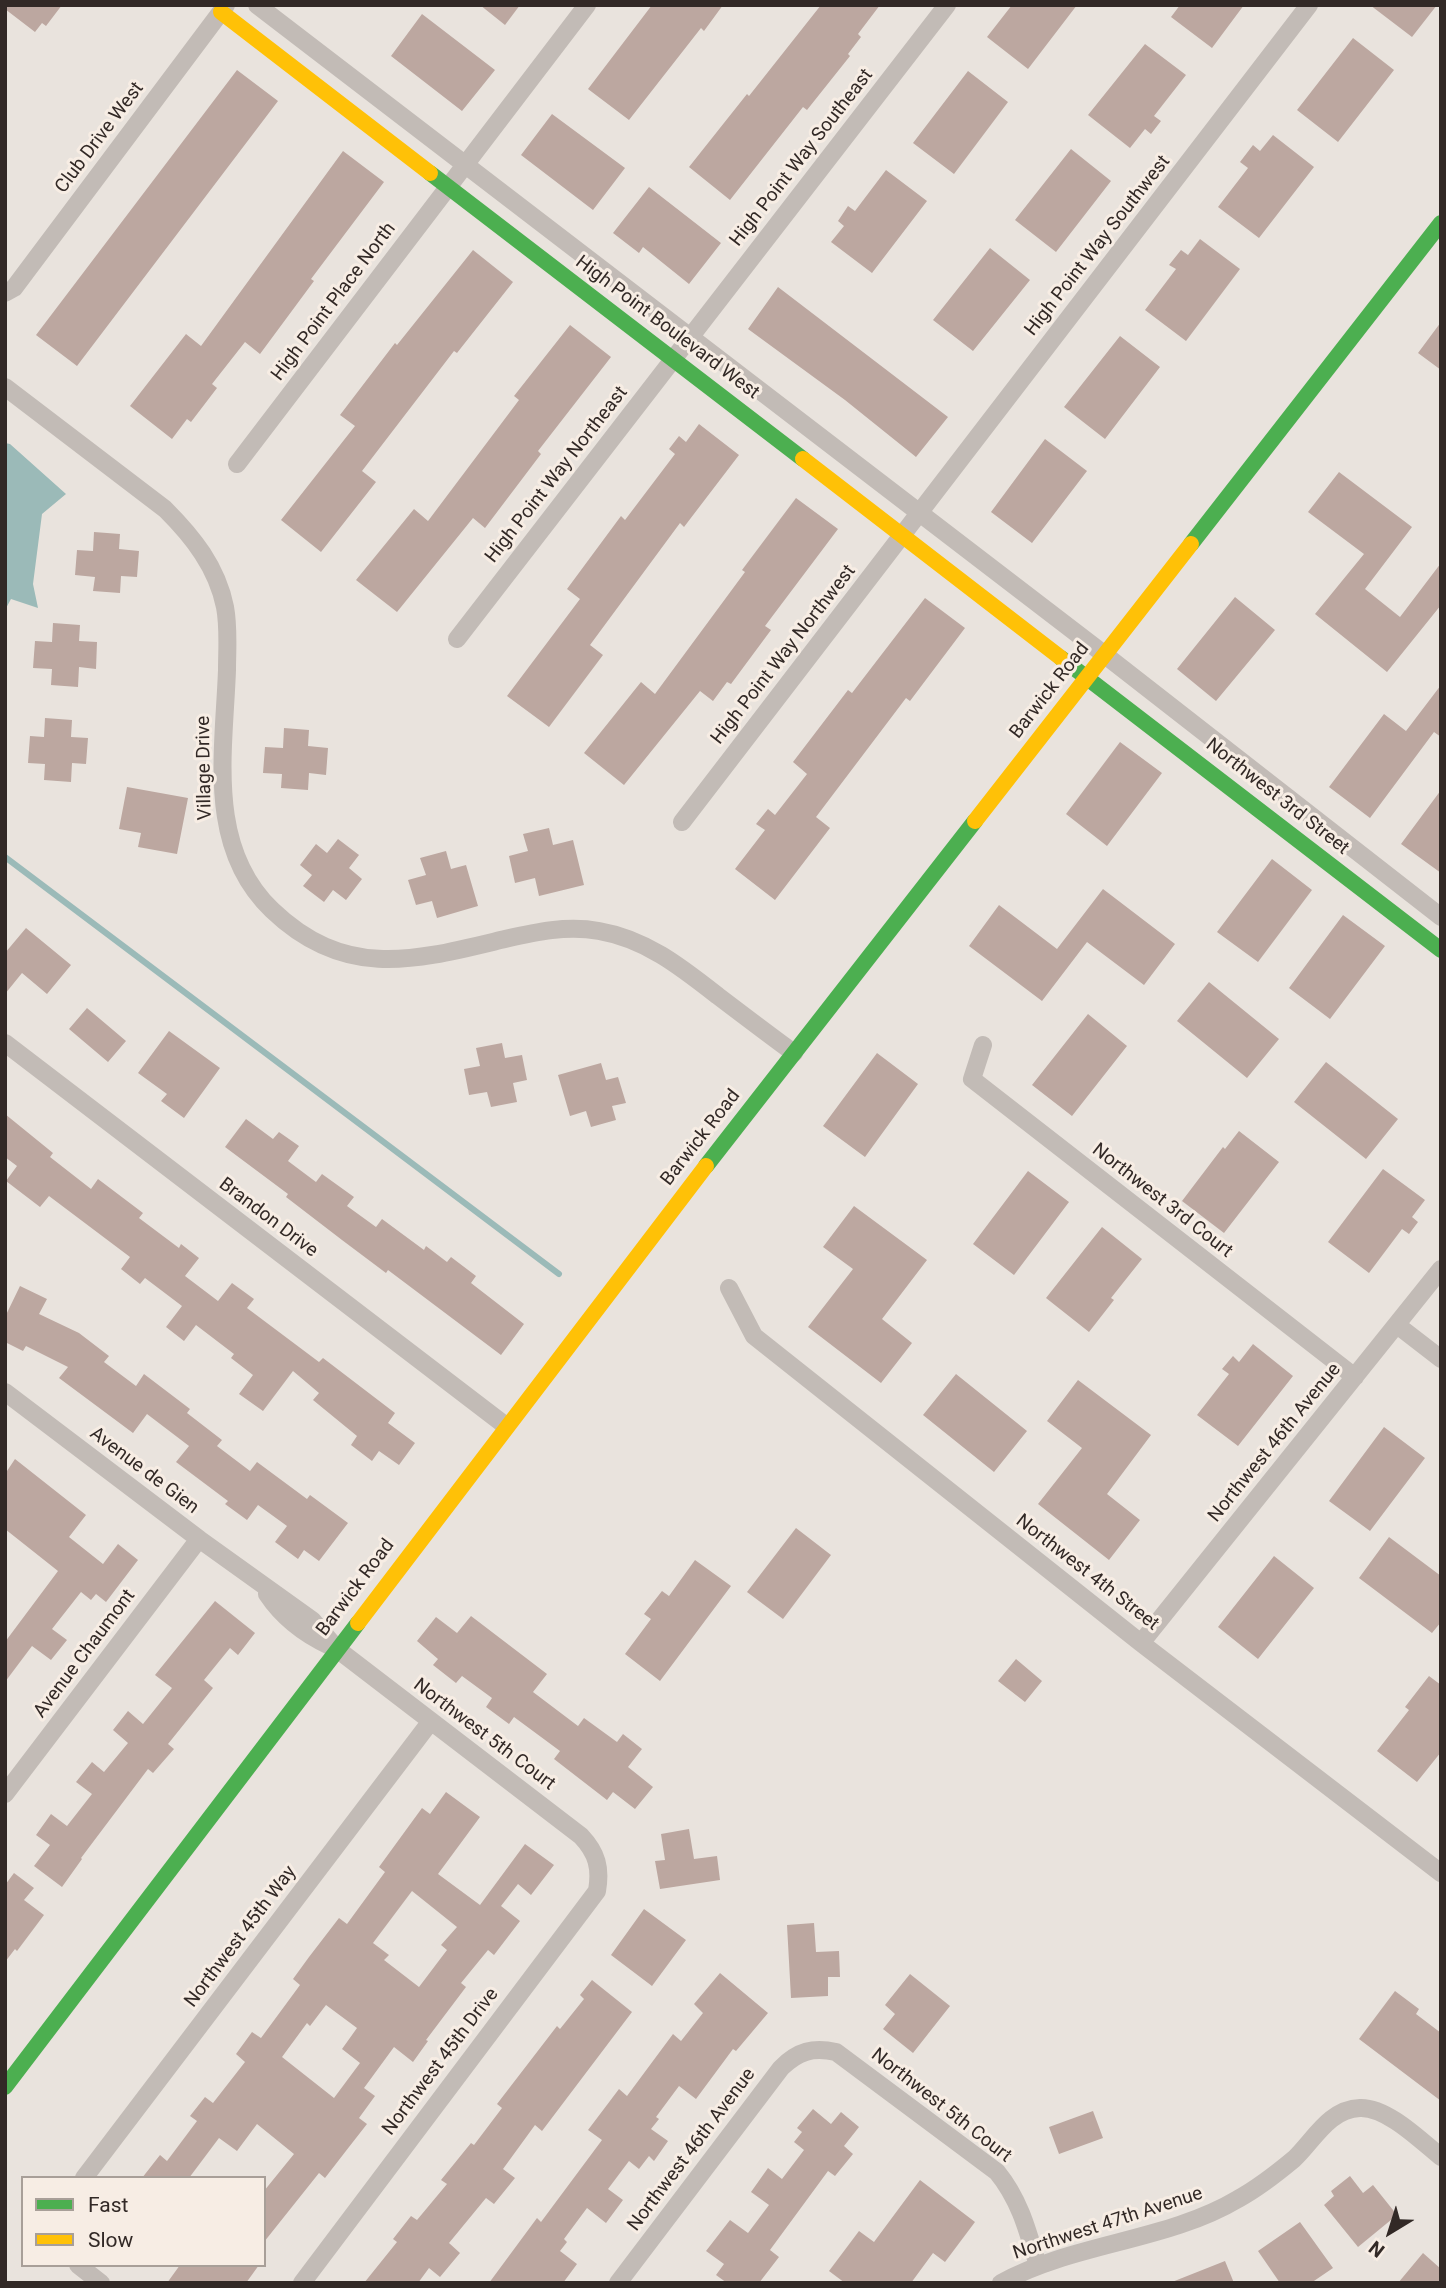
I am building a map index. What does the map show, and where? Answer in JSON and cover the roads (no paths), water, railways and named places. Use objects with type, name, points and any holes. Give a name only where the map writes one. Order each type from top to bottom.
[{"type":"street","name":"High Point Boulevard West","points":[[257,5],[1105,655]]},
{"type":"street","name":"High Point Place North","points":[[237,464],[587,5]]},
{"type":"street","name":"High Point Way Southeast","points":[[691,337],[947,5]]},
{"type":"street","name":"High Point Way Southwest","points":[[919,513],[1309,5]]},
{"type":"street","name":"High Point Boulevard West","points":[[223,8],[448,186],[1087,677]]},
{"type":"street","name":"Club Drive West","points":[[5,293],[14,288],[223,8]]},
{"type":"street","name":"Barwick Road","points":[[5,2087],[506,1426],[1441,223]]},
{"type":"street","name":"High Point Way Northeast","points":[[457,639],[691,337]]},
{"type":"street","name":"Village Drive","points":[[5,387],[165,509],[186,529],[203,552],[222,597],[228,635],[222,800],[226,828],[249,881],[272,910],[293,928],[318,943],[345,954],[373,960],[432,956],[540,931],[569,928],[597,930],[652,948],[794,1053]]},
{"type":"street","name":"High Point Way Northwest","points":[[682,822],[919,513]]},
{"type":"street","name":"Northwest 3rd Street","points":[[1105,655],[1441,917]]},
{"type":"street","name":"Northwest 3rd Street","points":[[1087,677],[1441,950]]},
{"type":"street","name":"Brandon Drive","points":[[5,1042],[506,1426]]},
{"type":"street","name":"Northwest 3rd Court","points":[[983,1045],[972,1079],[1355,1377]]},
{"type":"street","name":"Northwest 46th Avenue","points":[[1141,1643],[1441,1269]]},
{"type":"street","name":"Northwest 4th Street","points":[[729,1288],[754,1336],[1141,1643],[1441,1873]]},
{"type":"street","points":[[1396,1325],[1441,1359]]},
{"type":"street","name":"Avenue de Gien","points":[[5,1392],[259,1582],[279,1612],[308,1636],[337,1649]]},
{"type":"street","name":"Avenue Chaumont","points":[[5,1794],[199,1539]]},
{"type":"street","name":"Northwest 5th Court","points":[[337,1649],[581,1836],[592,1847],[598,1861]]},
{"type":"street","name":"Northwest 45th Way","points":[[86,2176],[431,1721]]},
{"type":"street","name":"Northwest 45th Drive","points":[[302,2283],[597,1891],[600,1876],[598,1861]]},
{"type":"street","name":"Northwest 46th Avenue","points":[[618,2283],[781,2068],[792,2057],[806,2050]]},
{"type":"street","name":"Northwest 5th Court","points":[[806,2050],[836,2052],[997,2172],[1020,2208],[1038,2266]]},
{"type":"street","name":"Northwest 47th Avenue","points":[[1001,2283],[1038,2266],[1185,2222],[1219,2209],[1267,2181],[1334,2117],[1347,2110],[1377,2110],[1441,2157]]},
{"type":"street","points":[[81,2267],[101,2283]]},
{"type":"water","points":[[5,443],[10,444],[66,494],[42,514],[33,584],[38,608],[11,599],[5,610]]},
{"type":"waterway","points":[[5,857],[559,1274]]}]
